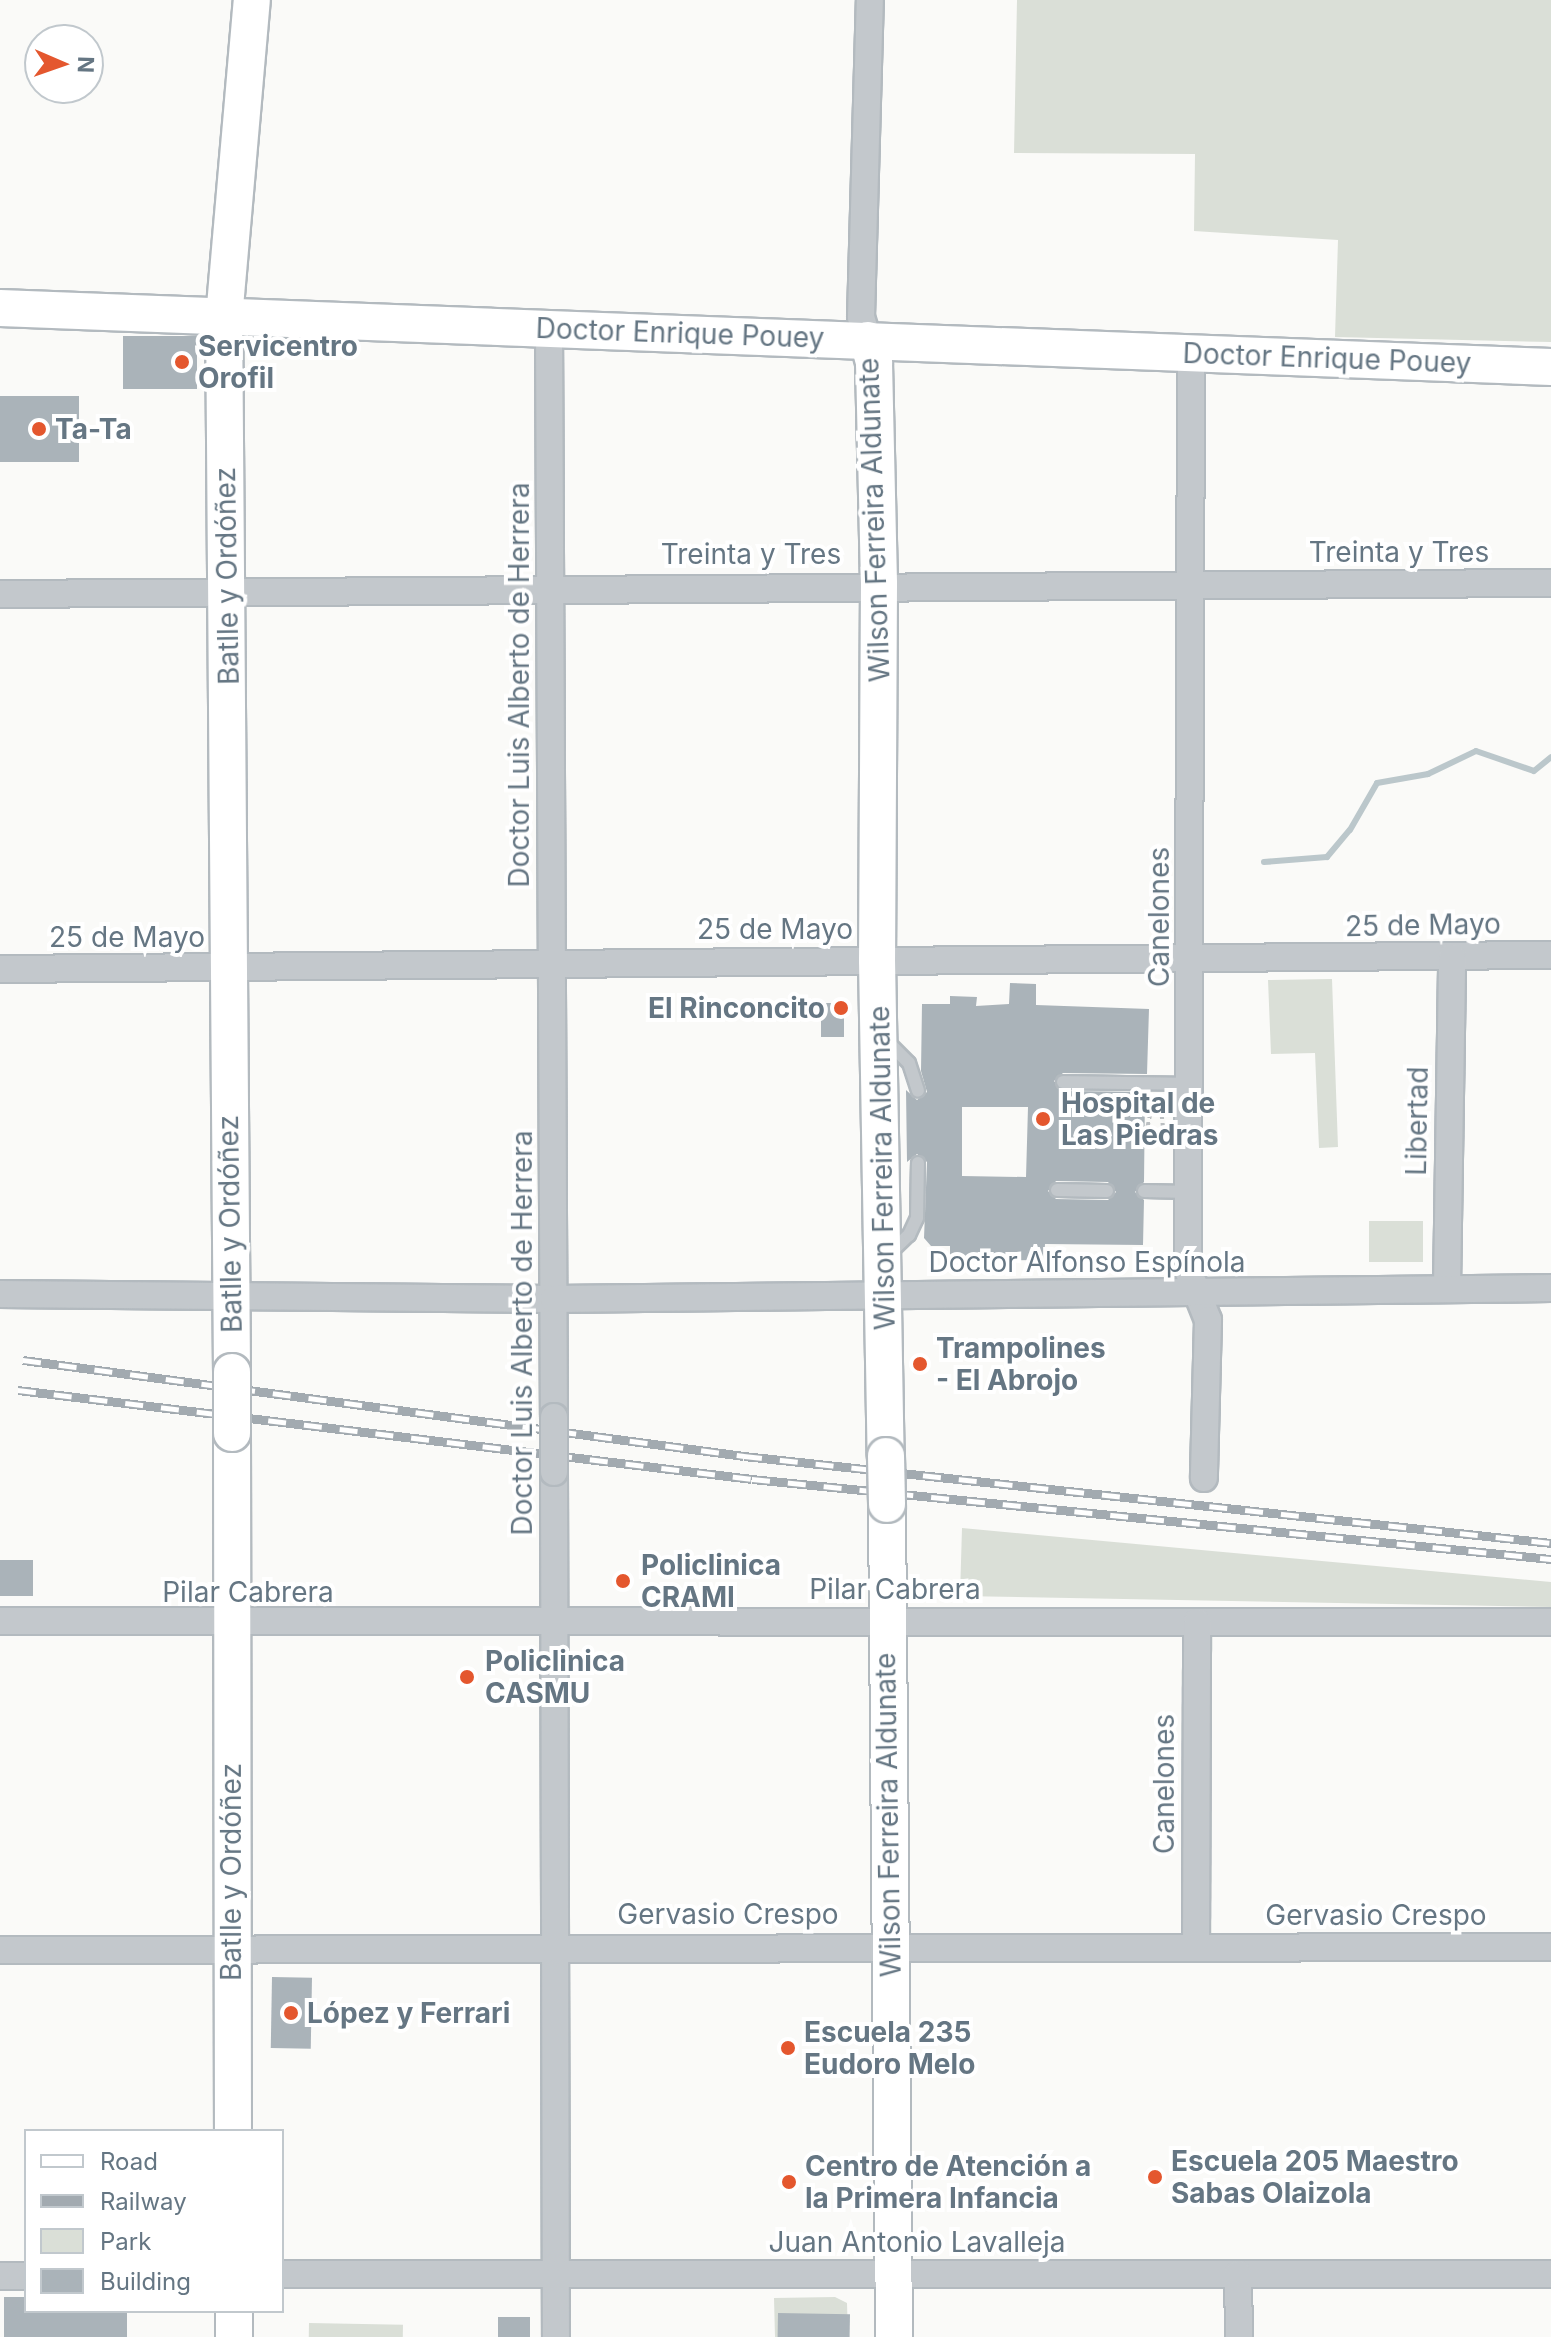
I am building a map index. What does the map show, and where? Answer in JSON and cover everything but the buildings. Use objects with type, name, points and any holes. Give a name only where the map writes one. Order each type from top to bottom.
[{"type":"street","name":"Batlle y Ordóñez","points":[[233,2129],[232,1372],[224,318],[252,0]]},
{"type":"street","name":"Wilson Ferreira Aldunate","points":[[870,0],[861,317],[874,363],[879,584],[877,960],[886,1256],[886,1621],[894,2337]]},
{"type":"street","name":"Doctor Enrique Pouey","points":[[0,308],[1551,367]]},
{"type":"street","name":"Doctor Luis Alberto de Herrera","points":[[549,328],[557,1624],[556,2337]]},
{"type":"street","name":"Canelones","points":[[1191,353],[1188,1270],[1208,1320],[1204,1478]]},
{"type":"street","name":"Treinta y Tres","points":[[0,594],[228,594],[879,584],[1551,583]]},
{"type":"street","name":"25 de Mayo","points":[[0,969],[1551,955]]},
{"type":"street","name":"Libertad","points":[[1447,1287],[1452,957]]},
{"type":"street","name":"Doctor Alfonso Espínola","points":[[0,1294],[554,1299],[1551,1288]]},
{"type":"street","name":"Pilar Cabrera","points":[[0,1621],[231,1624],[1551,1622]]},
{"type":"street","name":"Canelones","points":[[1196,1947],[1197,1622]]},
{"type":"street","name":"Gervasio Crespo","points":[[0,1950],[557,1946],[1551,1947]]},
{"type":"street","name":"Juan Antonio Lavalleja","points":[[284,2274],[1551,2274]]},
{"type":"street","points":[[1238,2274],[1239,2337]]},
{"type":"street","points":[[0,2276],[24,2276]]},
{"type":"street","points":[[234,2313],[234,2337]]},
{"type":"lane","points":[[878,1032],[909,1063],[918,1091]]},
{"type":"lane","points":[[1063,1082],[1190,1084]]},
{"type":"lane","points":[[886,1256],[909,1235],[917,1218],[918,1163]]},
{"type":"lane","points":[[1057,1190],[1107,1191]]},
{"type":"lane","points":[[1144,1191],[1189,1192]]},
{"type":"path","points":[[1146,1134],[1157,1097],[1163,1136]]},
{"type":"green space","points":[[1017,0],[1551,0],[1551,342],[1335,337],[1338,240],[1194,231],[1195,154],[1014,153]]},
{"type":"green space","points":[[1332,979],[1338,1147],[1319,1148],[1315,1053],[1271,1054],[1268,980]]},
{"type":"green space","points":[[1369,1221],[1423,1221],[1423,1262],[1369,1262]]},
{"type":"green space","points":[[962,1528],[1551,1582],[1551,1607],[960,1596]]},
{"type":"green space","points":[[835,2297],[847,2303],[848,2337],[775,2337],[774,2298]]},
{"type":"green space","points":[[309,2323],[403,2325],[403,2337],[309,2337]]},
{"type":"waterway","points":[[1264,862],[1327,857],[1350,830],[1377,783],[1428,774],[1476,751],[1534,771],[1551,757]]},
{"type":"railway","points":[[23,1360],[744,1456],[1551,1543]]},
{"type":"railway","points":[[18,1390],[752,1479],[1551,1559]]},
{"type":"place","name":"Servicentro Orofil","points":[[182,362]]},
{"type":"place","name":"Ta-Ta","points":[[39,429]]},
{"type":"place","name":"El Rinconcito","points":[[841,1008]]},
{"type":"place","name":"Hospital de Las Piedras","points":[[1043,1119]]},
{"type":"place","name":"Trampolines - El Abrojo","points":[[920,1364]]},
{"type":"place","name":"Policlinica CRAMI","points":[[623,1581]]},
{"type":"place","name":"Policlinica CASMU","points":[[467,1677]]},
{"type":"place","name":"López y Ferrari","points":[[291,2013]]},
{"type":"place","name":"Escuela 235 Eudoro Melo","points":[[788,2048]]},
{"type":"place","name":"Escuela 205 Maestro Sabas Olaizola","points":[[1155,2177]]},
{"type":"place","name":"Centro de Atención a la Primera Infancia","points":[[789,2182]]}]
